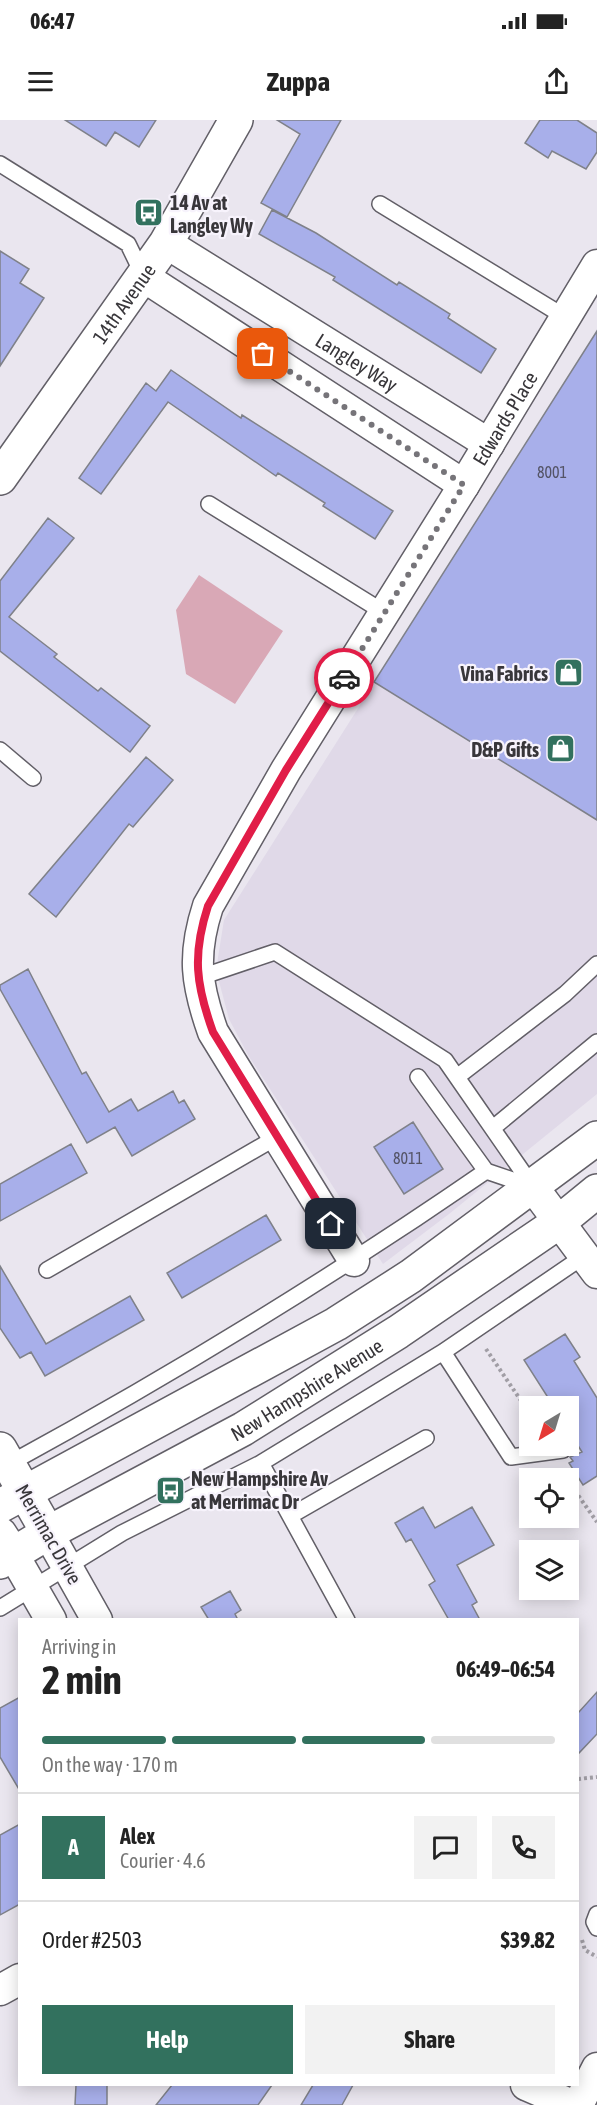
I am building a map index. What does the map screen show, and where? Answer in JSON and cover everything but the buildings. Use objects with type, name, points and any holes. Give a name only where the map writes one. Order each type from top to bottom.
[{"type":"main road","name":"14th Avenue","points":[[5,461],[144,277],[236,120]]},
{"type":"main road","name":"New Hampshire Avenue","points":[[12,1499],[336,1324],[411,1276],[597,1138]]},
{"type":"main road","name":"New Hampshire Avenue","points":[[4,1550],[48,1533],[243,1429],[398,1332],[559,1222],[597,1191]]},
{"type":"main road","name":"Merrimac Drive","points":[[3,1460],[12,1499],[48,1533]]},
{"type":"street","name":"Langley Way","points":[[166,243],[489,444]]},
{"type":"street","name":"Edwards Place","points":[[354,1261],[213,1032],[202,1002],[198,978],[197,944],[208,906],[286,770],[464,485],[597,265]]},
{"type":"street","points":[[144,277],[464,485]]},
{"type":"street","points":[[533,1187],[591,1264]]},
{"type":"street","name":"Merrimac Drive","points":[[48,1533],[96,1618]]},
{"type":"street","name":"Merrimac Drive","points":[[4,1550],[33,1589],[50,1618]]},
{"type":"street","points":[[0,1990],[18,1980]]},
{"type":"street","points":[[578,2105],[597,2068]]},
{"type":"street","points":[[528,2086],[572,2105]]},
{"type":"lane","points":[[0,164],[128,244],[144,277]]},
{"type":"lane","points":[[380,204],[565,317]]},
{"type":"lane","points":[[128,244],[166,243]]},
{"type":"lane","points":[[209,504],[385,613]]},
{"type":"lane","points":[[0,750],[33,778]]},
{"type":"lane","points":[[198,978],[274,952],[445,1060],[533,1187]]},
{"type":"lane","points":[[457,1077],[565,994],[597,964]]},
{"type":"lane","points":[[492,1128],[597,1042]]},
{"type":"lane","points":[[418,1077],[486,1171],[533,1187]]},
{"type":"lane","points":[[47,1270],[277,1137]]},
{"type":"lane","points":[[3,1460],[232,1336],[354,1261],[486,1171]]},
{"type":"lane","points":[[0,1608],[122,1533],[261,1462],[591,1264]]},
{"type":"lane","points":[[443,1352],[511,1457],[519,1456]]},
{"type":"lane","points":[[290,1516],[426,1438]]},
{"type":"lane","points":[[261,1462],[346,1618]]},
{"type":"lane","points":[[597,1914],[594,1922],[597,1928]]},
{"type":"path","points":[[486,1349],[519,1398]]},
{"type":"path","points":[[579,1497],[597,1522]]},
{"type":"path","points":[[579,1779],[597,1776]]},
{"type":"shaded area","points":[[597,331],[597,1094],[449,1214],[383,1264],[248,1055],[229,1019],[216,970],[224,920]]},
{"type":"shaded area","points":[[199,575],[283,631],[235,704],[186,674],[176,610]]},
{"type":"way so far","points":[[263,354],[464,485],[344,678]]},
{"type":"place","name":"14 Av at Langley Wy","points":[[149,213]]},
{"type":"place","name":"Vina Fabrics","points":[[569,673]]},
{"type":"place","name":"D&P Gifts","points":[[560,749]]},
{"type":"place","name":"New Hampshire Av at Merrimac Dr","points":[[170,1490]]},
{"type":"route","points":[[331,1224],[213,1032],[202,1002],[196,960],[197,944],[208,906],[286,770],[344,678]]}]
